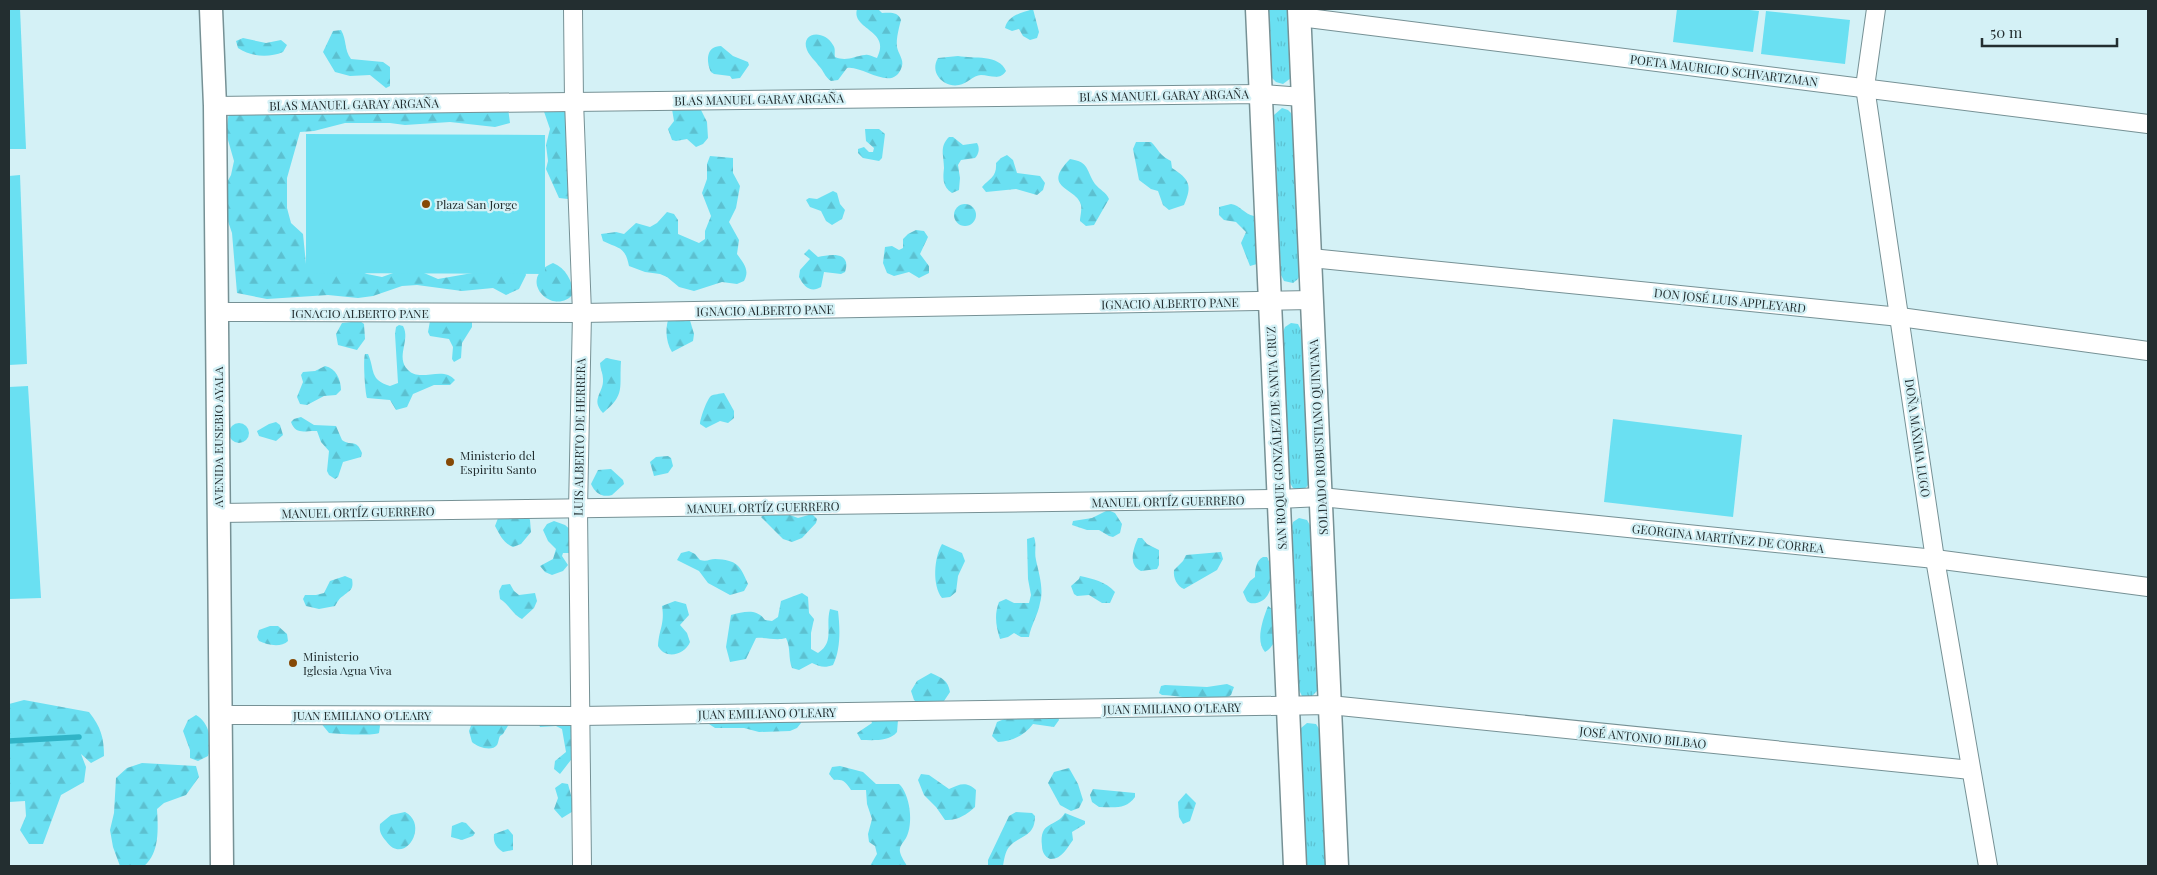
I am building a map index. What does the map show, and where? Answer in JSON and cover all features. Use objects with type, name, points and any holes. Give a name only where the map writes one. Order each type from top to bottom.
[{"type":"street","name":"AVENIDA EUSEBIO AYALA","points":[[211,9],[215,106],[218,312],[222,866]]},
{"type":"street","name":"LUIS ALBERTO DE HERRERA","points":[[573,9],[574,101],[582,313],[578,510],[582,866]]},
{"type":"street","name":"SAN ROQUE GONZÁLEZ DE SANTA CRUZ","points":[[1257,9],[1295,866]]},
{"type":"street","name":"DOÑA MÁXIMA LUGO","points":[[1876,9],[1866,88],[1935,559],[1988,866]]},
{"type":"street","name":"POETA MAURICIO SCHVARTZMAN","points":[[1300,13],[2148,124]]},
{"type":"street","name":"SOLDADO ROBUSTIANO QUINTANA","points":[[1300,13],[1311,258],[1314,497],[1323,705],[1337,866]]},
{"type":"street","name":"BLAS MANUEL GARAY ARGAÑA","points":[[215,106],[1261,94],[1303,97]]},
{"type":"street","name":"DON JOSÉ LUIS APPLEYARD","points":[[1311,258],[1900,317],[2148,351]]},
{"type":"street","name":"IGNACIO ALBERTO PANE","points":[[218,312],[582,313],[1312,300]]},
{"type":"street","name":"MANUEL ORTÍZ GUERRERO","points":[[219,513],[578,510],[1314,497]]},
{"type":"street","name":"GEORGINA MARTÍNEZ DE CORREA","points":[[1314,497],[1935,559],[2148,587]]},
{"type":"street","name":"JUAN EMILIANO O'LEARY","points":[[220,715],[580,716],[1323,705]]},
{"type":"street","name":"JOSÉ ANTONIO BILBAO","points":[[1323,705],[1971,770]]},
{"type":"green space","points":[[9,9],[20,9],[26,149],[9,149]]},
{"type":"green space","points":[[857,9],[878,9],[882,13],[893,13],[900,17],[897,47],[902,59],[902,66],[898,74],[892,78],[885,78],[854,68],[847,68],[838,80],[831,81],[808,52],[807,39],[810,36],[819,35],[824,36],[833,45],[835,57],[847,59],[870,55],[877,58],[880,49],[879,41],[860,22],[857,16]]},
{"type":"green space","points":[[1033,9],[1039,32],[1037,38],[1030,40],[1023,36],[1019,29],[1012,31],[1005,28],[1012,17]]},
{"type":"green space","points":[[1269,9],[1288,9],[1291,78],[1283,84],[1276,82],[1272,78]]},
{"type":"green space","points":[[1677,9],[1741,9],[1759,11],[1753,52],[1673,42]]},
{"type":"green space","points":[[1766,11],[1850,20],[1845,64],[1761,54]]},
{"type":"green space","points":[[341,30],[351,59],[383,62],[390,67],[390,86],[386,88],[370,75],[350,76],[335,72],[323,52],[333,31]]},
{"type":"green space","points":[[243,38],[266,43],[281,40],[287,45],[283,52],[278,54],[254,55],[238,48],[236,41]]},
{"type":"green space","points":[[721,46],[733,56],[748,62],[749,65],[740,78],[732,79],[730,76],[711,72],[708,55],[712,49]]},
{"type":"green space","points":[[958,56],[992,60],[998,62],[1006,71],[998,77],[978,75],[962,84],[953,85],[943,82],[935,69],[938,58]]},
{"type":"green space","points":[[540,100],[566,104],[575,195],[568,199],[559,198],[546,169],[548,161],[546,145],[550,129]]},
{"type":"green space","points":[[698,104],[707,122],[708,138],[703,144],[696,147],[687,139],[672,140],[668,129],[674,121],[672,109]]},
{"type":"green space","points":[[230,105],[508,108],[510,123],[495,127],[450,122],[405,125],[345,123],[314,131],[300,132],[287,178],[287,208],[291,223],[303,234],[306,264],[352,268],[382,277],[410,267],[438,279],[484,271],[522,261],[526,275],[519,289],[506,295],[493,288],[462,291],[417,285],[402,286],[373,296],[358,298],[328,295],[267,299],[237,293],[232,233],[222,204],[224,188],[231,175],[234,161],[226,133]]},
{"type":"green space","points":[[1282,108],[1288,110],[1293,115],[1300,275],[1293,283],[1284,281],[1281,275],[1274,115]]},
{"type":"green space","points":[[865,129],[879,129],[885,134],[882,158],[879,161],[863,158],[858,153],[858,149],[864,147],[869,152],[873,152],[874,148],[866,141]]},
{"type":"green space","name":"Plaza San Jorge","points":[[306,134],[545,135],[545,274],[306,273]]},
{"type":"green space","points":[[949,137],[953,137],[963,145],[977,143],[979,149],[975,158],[961,160],[958,165],[959,190],[952,193],[946,188],[943,178],[943,148]]},
{"type":"green space","points":[[1136,142],[1151,142],[1161,154],[1171,161],[1172,168],[1186,179],[1189,187],[1184,205],[1169,210],[1163,205],[1158,191],[1151,189],[1139,180],[1133,149]]},
{"type":"green space","points":[[1007,155],[1013,160],[1017,173],[1040,176],[1045,183],[1043,190],[1037,195],[1016,189],[986,192],[982,187],[994,174],[996,163]]},
{"type":"green space","points":[[710,156],[733,158],[733,173],[740,186],[736,208],[729,222],[739,240],[737,254],[746,270],[744,281],[737,284],[722,282],[694,291],[679,287],[660,274],[645,272],[629,266],[623,251],[603,241],[601,234],[616,232],[624,234],[636,223],[650,227],[657,223],[667,212],[674,214],[678,220],[678,234],[699,243],[705,239],[705,231],[711,216],[702,193],[707,179],[707,164]]},
{"type":"green space","points":[[1070,159],[1081,162],[1087,168],[1095,184],[1109,199],[1094,225],[1086,226],[1080,221],[1081,205],[1078,199],[1059,182],[1058,176]]},
{"type":"green space","points":[[20,175],[27,364],[9,365],[9,176]]},
{"type":"green space","points":[[833,191],[837,193],[840,204],[845,210],[842,219],[832,225],[826,221],[821,211],[810,207],[806,200],[809,198],[817,199]]},
{"type":"green space","points":[[965,204],[973,207],[976,215],[973,223],[965,226],[957,223],[954,215],[957,207]]},
{"type":"green space","points":[[1231,204],[1254,216],[1256,219],[1257,264],[1250,266],[1241,243],[1246,232],[1236,222],[1224,220],[1219,215],[1219,207]]},
{"type":"green space","points":[[916,230],[924,231],[928,237],[920,254],[929,266],[929,273],[919,278],[909,272],[894,276],[887,273],[883,263],[885,247],[892,246],[899,250],[903,248],[903,239]]},
{"type":"green space","points":[[809,249],[818,257],[839,255],[843,257],[846,265],[845,272],[841,274],[824,272],[821,287],[817,289],[808,288],[799,277],[800,270],[810,259],[804,254]]},
{"type":"green space","points":[[553,263],[565,271],[571,284],[574,293],[566,300],[557,302],[548,299],[541,294],[537,286],[537,278],[542,270]]},
{"type":"green space","points":[[670,315],[689,317],[694,334],[693,341],[672,352],[666,333]]},
{"type":"green space","points":[[472,319],[472,327],[462,343],[461,358],[454,362],[452,359],[453,347],[449,339],[430,336],[428,332],[430,321],[408,320]]},
{"type":"green space","points":[[360,321],[364,324],[365,339],[357,350],[338,345],[336,334],[342,323]]},
{"type":"green space","points":[[1291,323],[1298,324],[1302,332],[1309,482],[1307,487],[1301,490],[1293,488],[1290,483],[1283,332],[1285,327]]},
{"type":"green space","points":[[399,325],[403,326],[405,331],[403,360],[408,370],[413,374],[419,375],[444,374],[455,380],[450,385],[434,385],[413,394],[407,407],[396,410],[390,400],[367,398],[364,362],[365,354],[368,354],[374,373],[379,381],[390,386],[398,383],[395,334],[396,327]]},
{"type":"green space","points":[[606,358],[621,361],[620,390],[615,401],[603,413],[598,404],[603,384],[600,363]]},
{"type":"green space","points":[[325,366],[332,369],[337,375],[341,390],[336,395],[324,396],[307,405],[300,404],[297,397],[303,382],[301,375],[303,372],[315,371]]},
{"type":"green space","points":[[28,386],[41,598],[9,599],[9,387]]},
{"type":"green space","points":[[724,393],[734,411],[734,418],[728,423],[720,421],[706,428],[700,424],[709,398],[712,395]]},
{"type":"green space","points":[[301,417],[314,425],[336,426],[342,440],[356,444],[360,448],[361,457],[343,462],[338,477],[335,479],[329,475],[327,471],[329,451],[321,442],[317,431],[299,431],[291,422]]},
{"type":"green space","points":[[1613,419],[1742,435],[1733,517],[1604,502]]},
{"type":"green space","points":[[276,422],[280,425],[283,435],[276,441],[259,436],[257,431]]},
{"type":"green space","points":[[239,423],[246,426],[249,433],[246,440],[239,443],[232,440],[229,433],[232,426]]},
{"type":"green space","points":[[668,456],[671,458],[673,466],[668,473],[654,476],[650,462],[656,457]]},
{"type":"green space","points":[[611,469],[623,480],[624,484],[612,495],[602,495],[591,484],[598,470]]},
{"type":"green space","points":[[1108,510],[1115,513],[1122,524],[1120,533],[1113,537],[1099,530],[1087,530],[1072,525],[1073,521],[1092,518]]},
{"type":"green space","points":[[782,512],[798,518],[812,514],[817,519],[816,523],[802,538],[792,542],[783,539],[761,517],[765,514]]},
{"type":"green space","points":[[500,513],[527,513],[531,532],[521,544],[513,547],[502,538],[495,526]]},
{"type":"green space","points":[[1299,518],[1307,520],[1311,527],[1319,689],[1311,697],[1302,696],[1299,690],[1292,526],[1293,522]]},
{"type":"green space","points":[[554,521],[565,525],[572,531],[571,553],[563,553],[562,556],[568,565],[563,571],[552,575],[545,572],[540,566],[553,559],[556,549],[548,541],[543,530],[547,524]]},
{"type":"green space","points":[[1034,537],[1035,557],[1041,587],[1038,612],[1029,637],[1021,637],[1014,633],[1000,639],[996,620],[999,602],[1006,599],[1014,603],[1029,603],[1031,595],[1028,579],[1027,539]]},
{"type":"green space","points":[[1138,538],[1142,538],[1147,544],[1159,550],[1159,565],[1157,569],[1141,571],[1134,565],[1133,552]]},
{"type":"green space","points":[[942,544],[962,553],[965,561],[958,576],[956,592],[950,597],[942,598],[935,579],[935,571],[937,557]]},
{"type":"green space","points":[[689,551],[700,560],[715,559],[733,562],[743,572],[748,584],[744,591],[730,595],[708,583],[699,571],[677,560],[681,553]]},
{"type":"green space","points":[[1221,552],[1223,559],[1217,570],[1184,589],[1177,584],[1174,570],[1186,555]]},
{"type":"green space","points":[[1263,557],[1267,557],[1272,571],[1271,587],[1264,599],[1258,603],[1250,603],[1243,592],[1255,577],[1257,563]]},
{"type":"green space","points":[[345,576],[352,579],[352,588],[340,598],[335,606],[319,609],[306,606],[303,599],[305,595],[324,593],[330,581]]},
{"type":"green space","points":[[1080,576],[1099,581],[1111,588],[1115,592],[1110,603],[1102,603],[1089,595],[1077,596],[1074,594],[1071,586]]},
{"type":"green space","points":[[510,584],[519,595],[535,593],[537,601],[534,608],[522,619],[500,599],[499,591],[502,585]]},
{"type":"green space","points":[[802,593],[808,597],[809,613],[814,619],[811,633],[811,649],[818,653],[823,649],[828,639],[830,609],[838,611],[839,645],[833,665],[822,667],[812,663],[799,670],[792,668],[786,638],[756,638],[746,659],[730,662],[726,647],[731,615],[754,612],[765,620],[772,621],[778,617],[781,601]]},
{"type":"green space","points":[[675,601],[686,604],[689,615],[680,625],[687,633],[690,642],[680,653],[670,654],[665,653],[658,646],[663,617],[662,606]]},
{"type":"green space","points":[[1268,606],[1279,614],[1278,630],[1273,645],[1265,652],[1260,636]]},
{"type":"green space","points":[[270,626],[278,626],[287,634],[288,641],[282,645],[270,645],[259,641],[257,637],[259,630]]},
{"type":"green space","points":[[931,673],[944,680],[950,692],[942,704],[920,705],[914,700],[911,691],[917,681]]},
{"type":"green space","points":[[1227,684],[1234,687],[1231,695],[1224,698],[1198,699],[1162,695],[1159,693],[1161,686],[1165,685],[1207,687]]},
{"type":"green space","points":[[24,700],[89,712],[99,728],[103,744],[104,756],[91,763],[81,754],[86,767],[84,782],[61,795],[43,844],[29,844],[20,830],[26,816],[25,801],[9,802],[9,704]]},
{"type":"green space","points":[[1019,713],[1057,713],[1059,720],[1054,727],[1033,724],[1017,737],[1008,741],[998,742],[992,736],[997,722]]},
{"type":"green space","points":[[196,715],[207,728],[210,739],[208,756],[198,761],[190,758],[190,750],[183,731],[188,720]]},
{"type":"green space","points":[[799,716],[801,723],[797,728],[790,731],[759,732],[744,728],[715,728],[709,724],[714,717]]},
{"type":"green space","points":[[377,718],[380,726],[379,733],[370,734],[329,733],[320,722]]},
{"type":"green space","points":[[537,720],[572,722],[574,756],[560,774],[554,769],[555,761],[566,752],[562,729],[556,726],[540,727]]},
{"type":"green space","points":[[871,720],[898,720],[897,732],[885,739],[861,740],[857,733],[872,723]]},
{"type":"green space","points":[[472,723],[509,724],[497,745],[488,748],[477,746],[472,742],[469,731]]},
{"type":"green space","points":[[1307,723],[1316,724],[1321,732],[1327,866],[1306,866],[1301,728]]},
{"type":"green space","points":[[142,763],[196,766],[199,777],[186,795],[164,803],[157,809],[157,840],[149,861],[144,866],[120,866],[113,847],[110,830],[114,813],[116,778],[127,768]]},
{"type":"green space","points":[[840,766],[863,772],[876,784],[899,784],[903,789],[910,810],[910,825],[900,850],[907,866],[870,866],[877,854],[875,846],[869,842],[868,834],[872,819],[867,804],[866,790],[851,790],[844,782],[834,780],[829,774],[832,767]]},
{"type":"green space","points":[[1069,768],[1078,784],[1083,800],[1079,808],[1071,811],[1060,805],[1048,783],[1054,772]]},
{"type":"green space","points":[[921,774],[929,775],[949,789],[963,784],[969,785],[976,790],[975,807],[961,817],[945,820],[924,795],[918,780]]},
{"type":"green space","points":[[562,783],[568,784],[575,810],[562,818],[554,809],[558,798],[555,788]]},
{"type":"green space","points":[[1093,789],[1135,793],[1135,797],[1123,806],[1099,807],[1092,802],[1090,795]]},
{"type":"green space","points":[[1186,793],[1196,803],[1190,821],[1183,824],[1179,817],[1178,802]]},
{"type":"green space","points":[[405,812],[412,818],[415,834],[407,847],[393,848],[382,835],[380,824],[391,815]]},
{"type":"green space","points":[[1016,812],[1032,813],[1035,816],[1032,828],[1026,835],[1009,847],[1003,866],[988,866],[988,860],[1009,816]]},
{"type":"green space","points":[[1065,813],[1085,821],[1085,824],[1072,832],[1073,840],[1063,853],[1057,858],[1050,859],[1045,856],[1043,850],[1043,832]]},
{"type":"green space","points":[[462,822],[466,823],[475,833],[473,836],[462,840],[451,837],[452,826]]},
{"type":"green space","points":[[508,829],[513,835],[513,850],[503,852],[498,848],[494,840],[494,834]]},
{"type":"waterway","points":[[9,741],[79,737]]},
{"type":"place","name":"Plaza San Jorge","points":[[426,204]]},
{"type":"place","name":"Ministerio del Espiritu Santo","points":[[450,462]]},
{"type":"place","name":"Ministerio Iglesia Agua Viva","points":[[293,663]]}]
